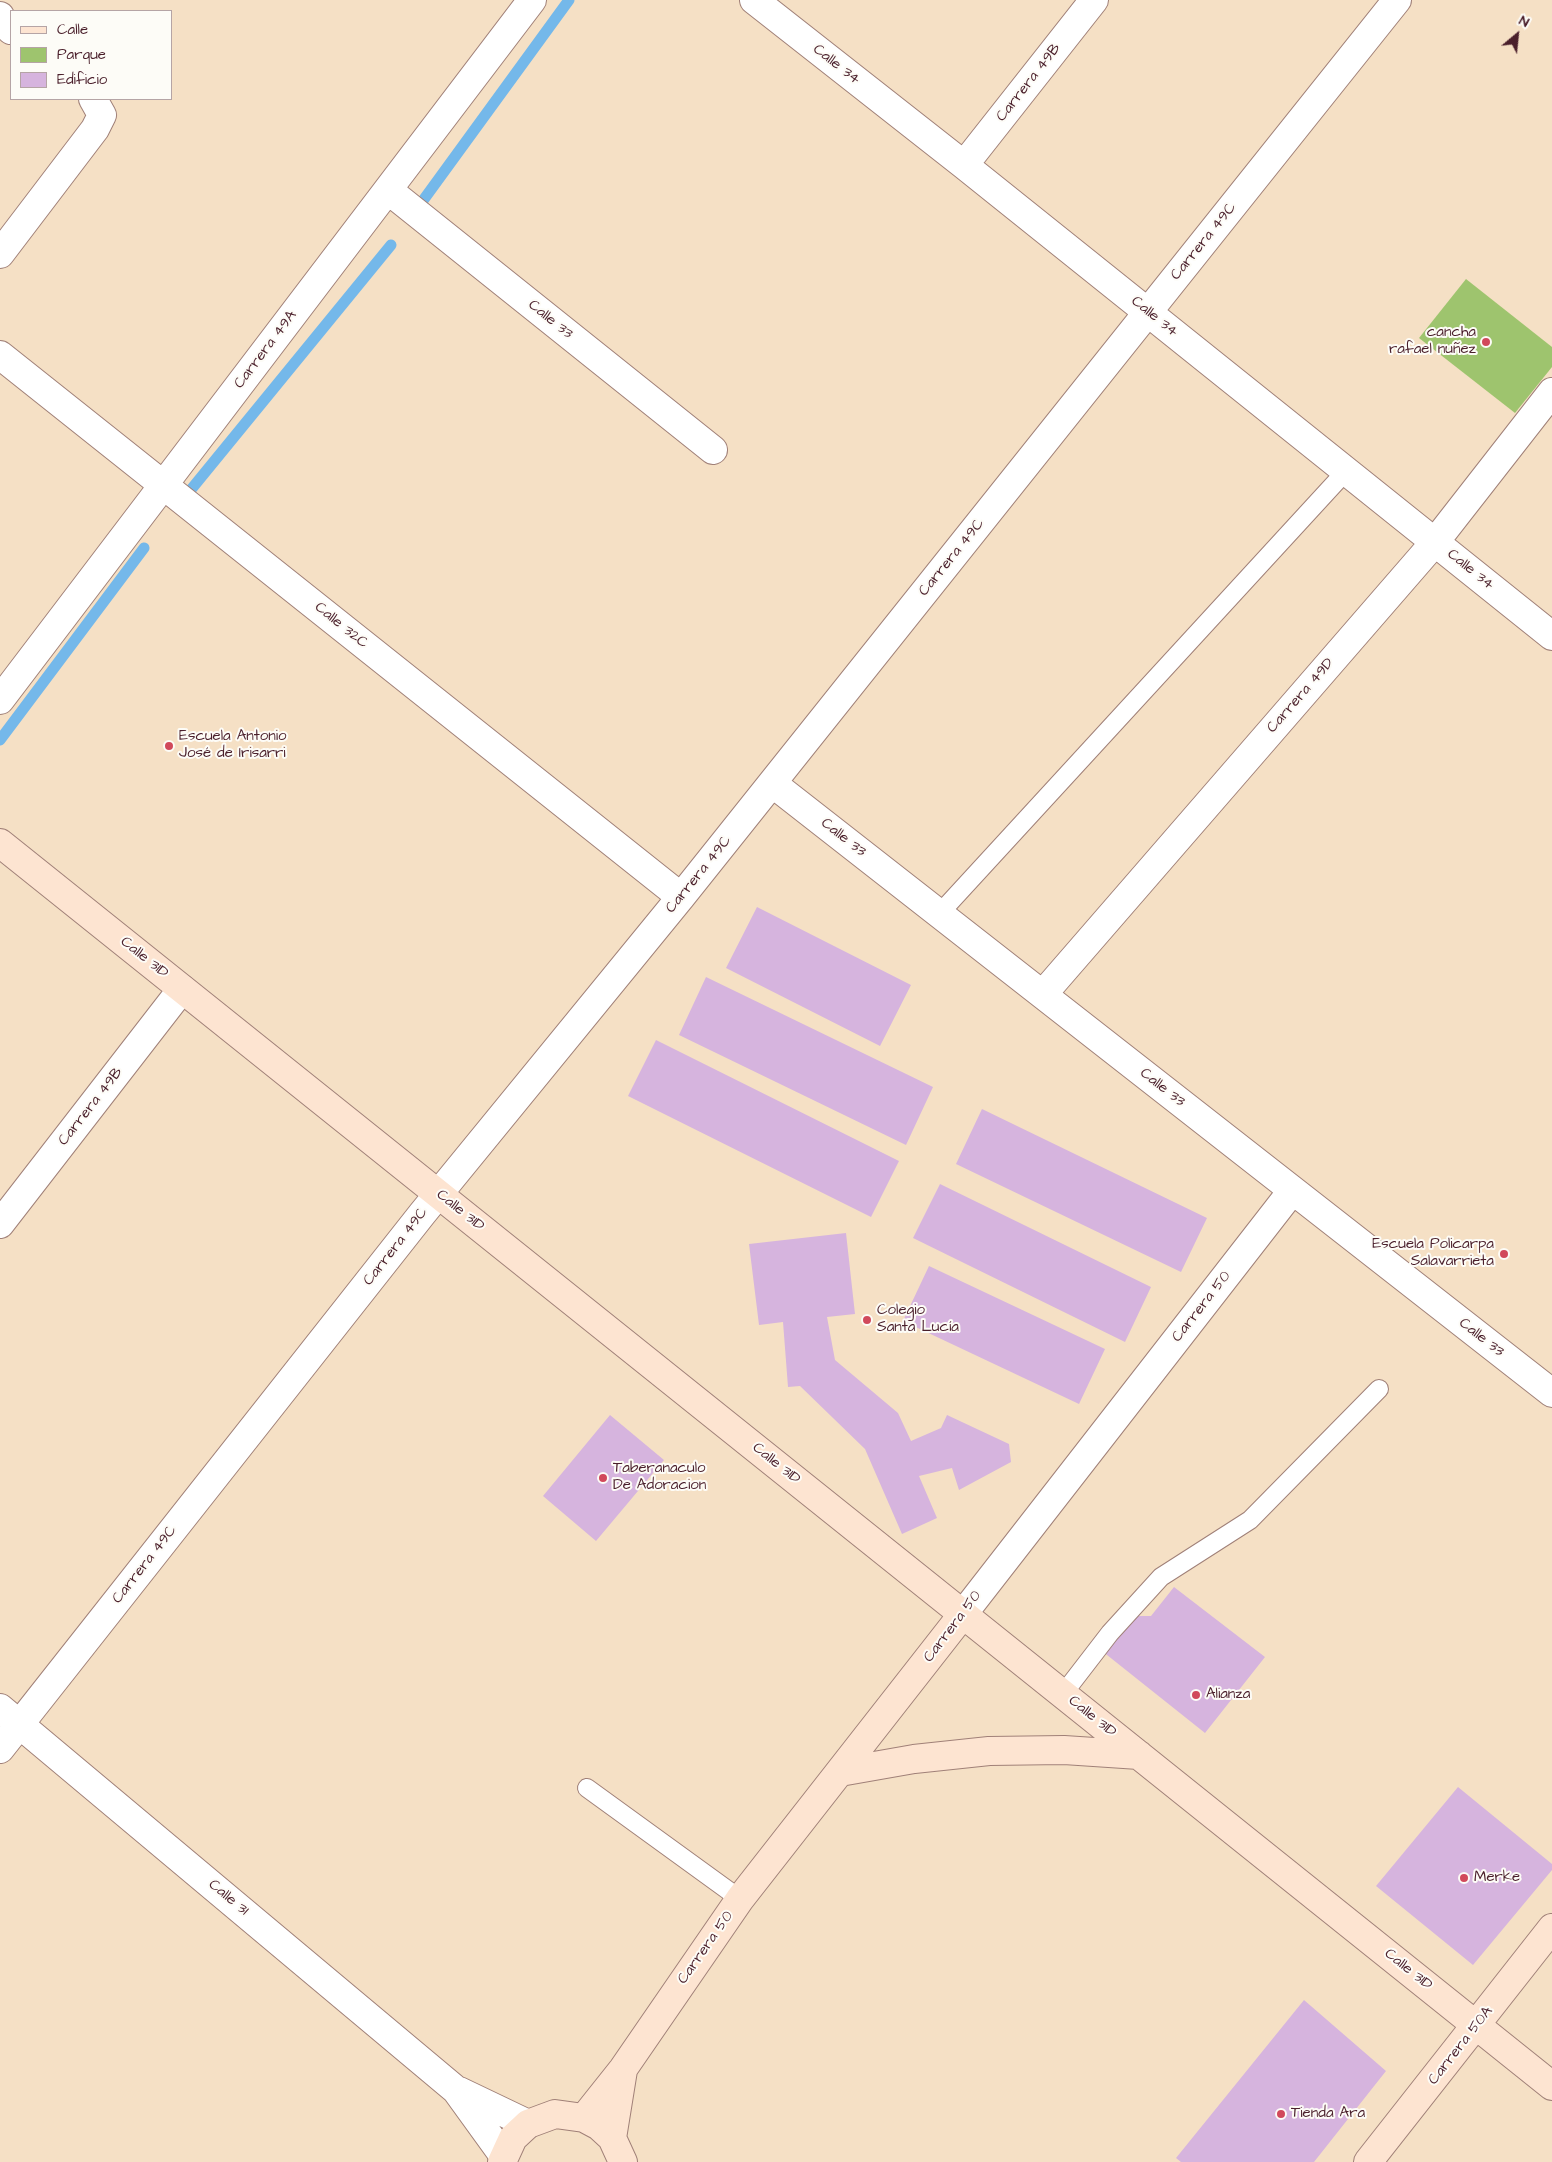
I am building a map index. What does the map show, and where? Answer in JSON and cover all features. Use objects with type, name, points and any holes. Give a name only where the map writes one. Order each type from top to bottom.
[{"type":"street","name":"Carrera 49A","points":[[0,700],[532,0]]},
{"type":"street","name":"Calle 34","points":[[754,0],[1347,470],[1552,636]]},
{"type":"street","name":"Carrera 49B","points":[[964,165],[1094,0]]},
{"type":"street","name":"Carrera 49C","points":[[0,1749],[10,1716],[681,897],[1397,0]]},
{"type":"street","points":[[0,16],[4,24],[10,29]]},
{"type":"street","points":[[0,254],[95,129],[102,115],[94,100]]},
{"type":"street","name":"Calle 33","points":[[388,190],[713,450]]},
{"type":"street","name":"Calle 32C","points":[[0,355],[681,897]]},
{"type":"street","name":"Carrera 49D","points":[[1043,994],[1435,542],[1552,392]]},
{"type":"street","name":"Calle 33","points":[[772,782],[1552,1393]]},
{"type":"street","name":"Calle 31D","points":[[0,843],[1552,2086]]},
{"type":"street","name":"Carrera 49B","points":[[0,1224],[182,989]]},
{"type":"street","name":"Carrera 50","points":[[584,2118],[623,2069],[740,1899],[1292,1191]]},
{"type":"street","name":"Calle 31","points":[[10,1716],[456,2090],[528,2124]]},
{"type":"street","points":[[840,1772],[914,1759],[989,1751],[1064,1750],[1139,1754]]},
{"type":"street","name":"Carrera 50A","points":[[1368,2162],[1477,2026],[1552,1928]]},
{"type":"street","name":"Carrera 50","points":[[612,2138],[623,2069]]},
{"type":"street","name":"Calle 31","points":[[456,2090],[502,2158]]},
{"type":"street","points":[[502,2158],[513,2138],[528,2124],[555,2114],[584,2118],[599,2126],[612,2138],[623,2162]]},
{"type":"lane","points":[[940,913],[1347,470]]},
{"type":"lane","points":[[1063,1694],[1110,1632],[1161,1577],[1250,1520],[1379,1389]]},
{"type":"lane","points":[[587,1788],[740,1899]]},
{"type":"green space","name":"cancha rafael nuñez","points":[[1466,279],[1552,347],[1552,367],[1515,413],[1419,338]]},
{"type":"building","points":[[757,907],[911,985],[880,1046],[726,968]]},
{"type":"building","points":[[706,977],[933,1087],[906,1145],[679,1035]]},
{"type":"building","points":[[656,1040],[899,1161],[871,1217],[628,1096]]},
{"type":"building","points":[[982,1109],[1207,1218],[1181,1272],[956,1164]]},
{"type":"building","points":[[940,1184],[1151,1287],[1125,1342],[913,1238]]},
{"type":"building","points":[[846,1233],[855,1314],[827,1317],[835,1360],[898,1413],[911,1441],[941,1428],[947,1415],[1009,1444],[1011,1462],[959,1490],[952,1468],[919,1476],[937,1518],[902,1534],[865,1449],[800,1386],[788,1387],[783,1322],[759,1325],[749,1244]]},
{"type":"building","points":[[929,1266],[1105,1349],[1079,1404],[903,1321]]},
{"type":"building","name":"Taberanaculo De Adoracion","points":[[610,1415],[664,1460],[596,1541],[543,1496]]},
{"type":"building","name":"Alianza","points":[[1174,1587],[1265,1657],[1205,1733],[1102,1651],[1128,1616],[1151,1616]]},
{"type":"building","name":"Merke","points":[[1458,1787],[1552,1864],[1552,1870],[1473,1965],[1376,1886]]},
{"type":"building","name":"Tienda Ara","points":[[1304,2000],[1386,2071],[1314,2162],[1181,2162],[1176,2158]]},
{"type":"waterway","points":[[419,206],[569,0]]},
{"type":"waterway","points":[[189,492],[391,245]]},
{"type":"waterway","points":[[0,740],[144,548]]},
{"type":"place","name":"cancha rafael nuñez","points":[[1486,342]]},
{"type":"place","name":"Escuela Antonio José de Irisarri","points":[[169,746]]},
{"type":"place","name":"Escuela Policarpa Salavarrieta","points":[[1504,1254]]},
{"type":"place","name":"Colegio Santa Lucía","points":[[867,1320]]},
{"type":"place","name":"Taberanaculo De Adoracion","points":[[603,1478]]},
{"type":"place","name":"Alianza","points":[[1196,1695]]},
{"type":"place","name":"Merke","points":[[1464,1878]]},
{"type":"place","name":"Tienda Ara","points":[[1281,2114]]}]
